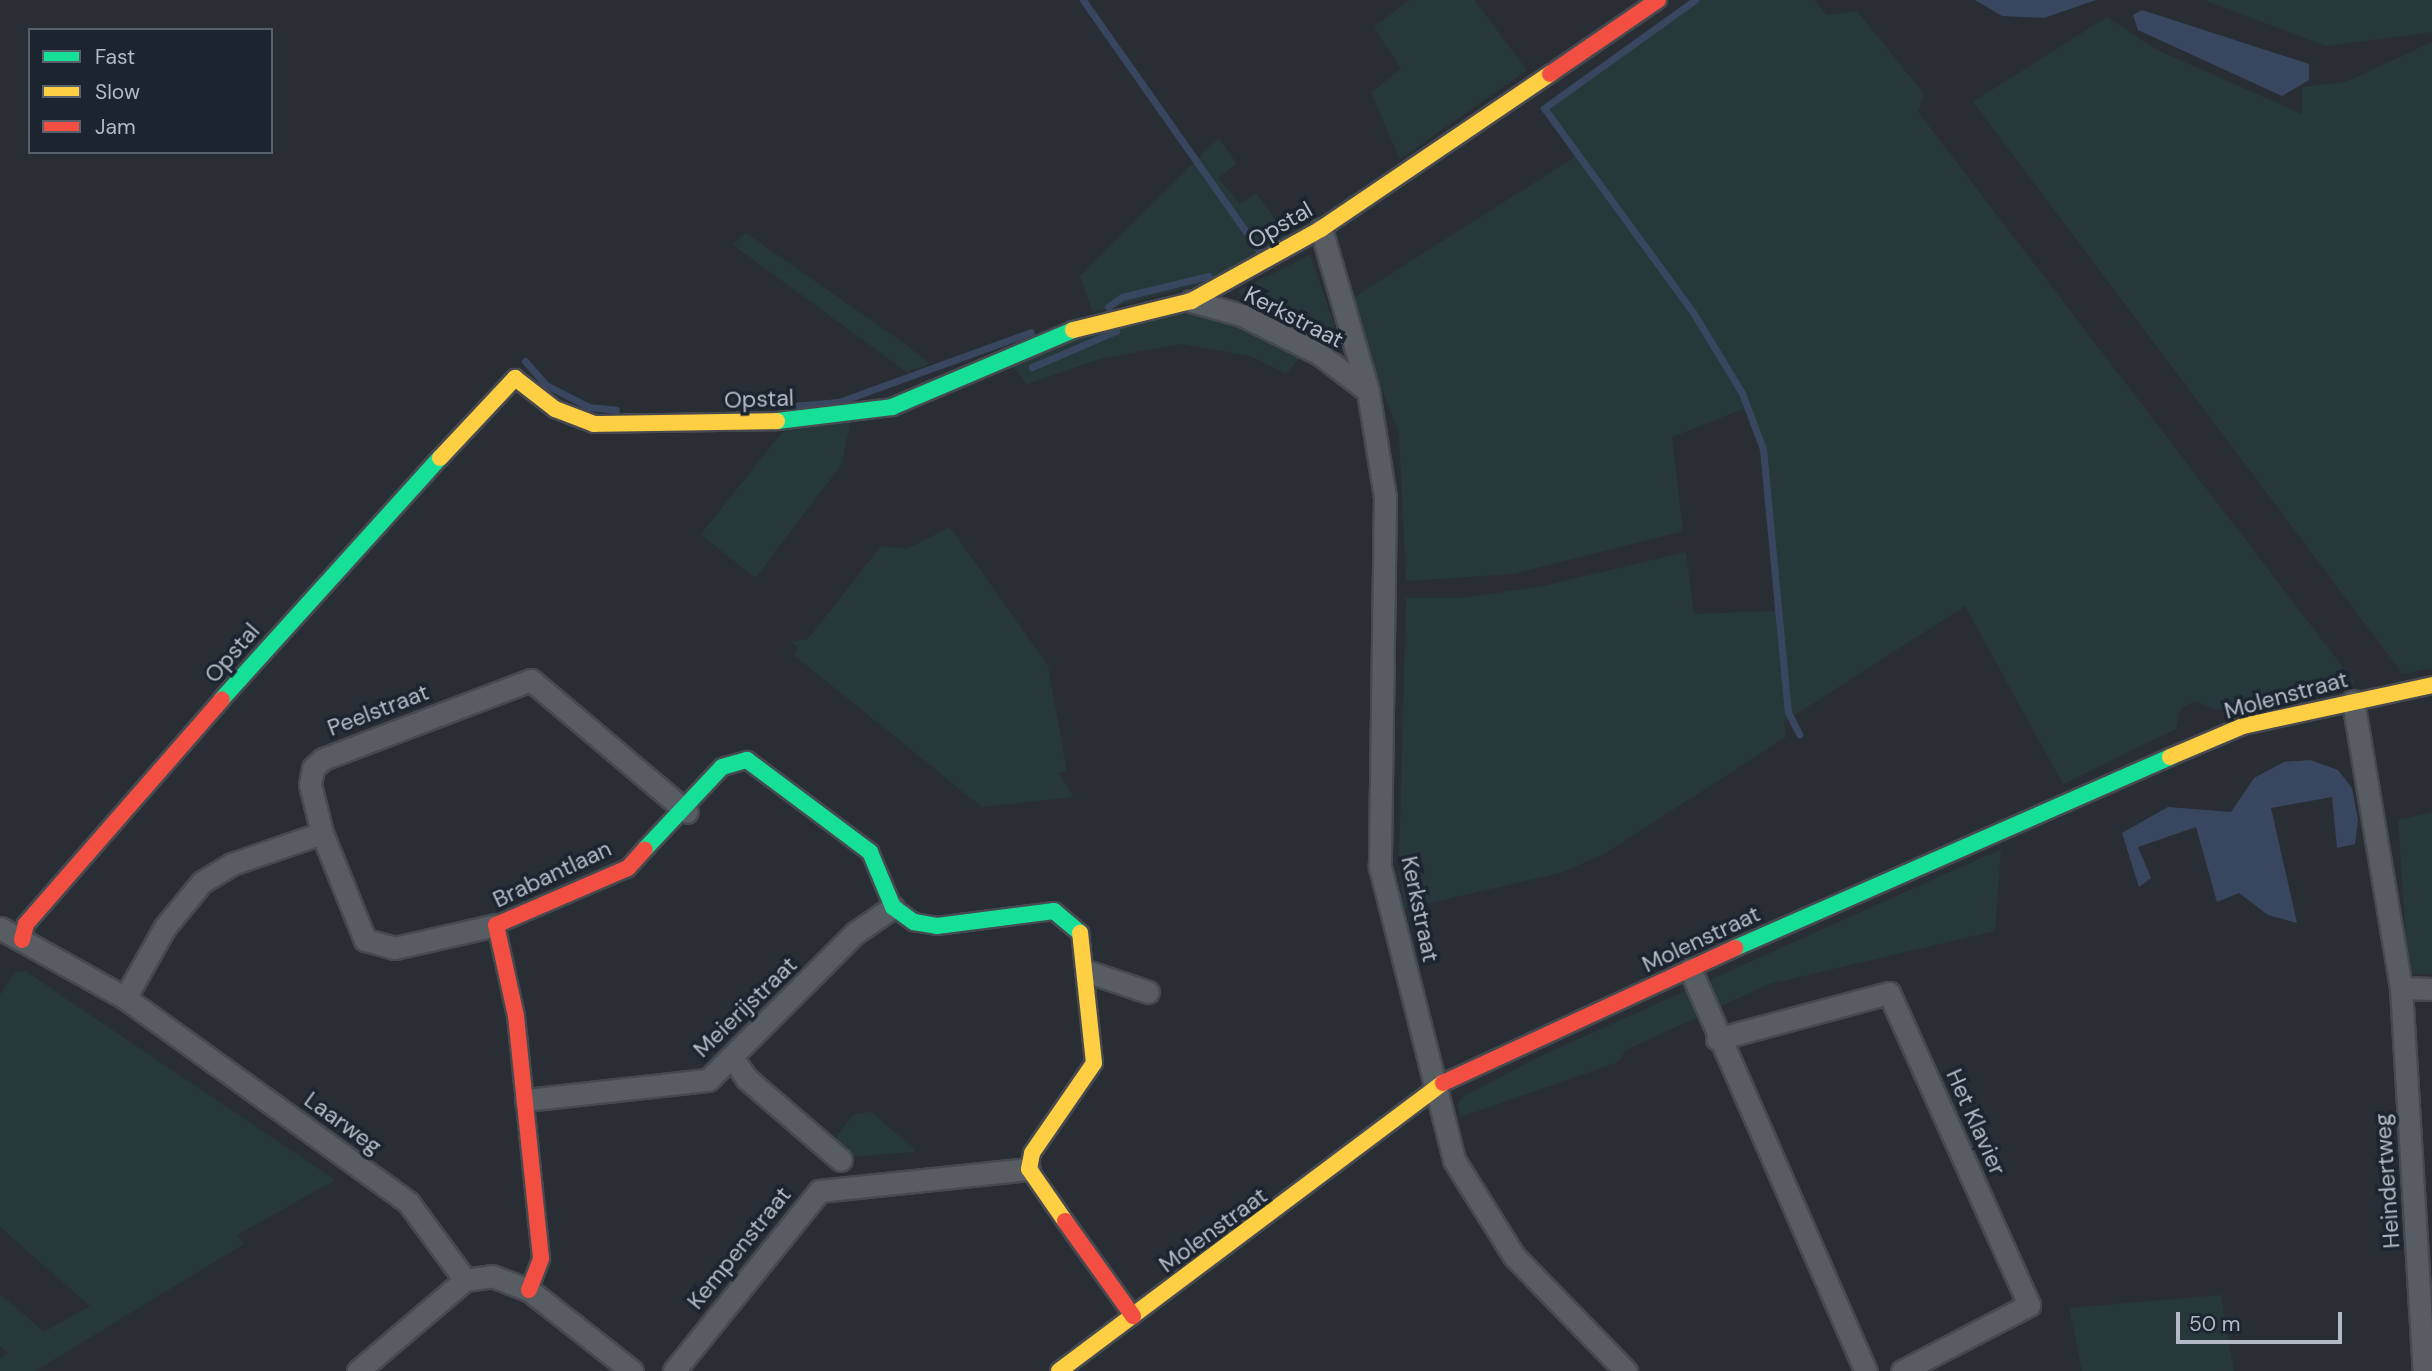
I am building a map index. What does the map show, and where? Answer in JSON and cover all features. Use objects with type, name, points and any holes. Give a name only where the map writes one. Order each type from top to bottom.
[{"type":"street","name":"Opstal","points":[[22,940],[26,924],[322,584],[515,379],[555,409],[594,424],[818,419],[892,407],[1098,319],[1191,301],[1321,229],[1658,0]]},
{"type":"street","name":"Kerkstraat","points":[[1321,229],[1368,391],[1385,497],[1380,867],[1454,1160],[1475,1201],[1514,1256],[1626,1371]]},
{"type":"street","name":"Kerkstraat","points":[[1191,301],[1242,316],[1318,352],[1368,391]]},
{"type":"street","name":"Peelstraat","points":[[496,925],[379,948],[358,929],[322,833],[310,784],[323,759],[531,680],[687,812]]},
{"type":"street","name":"Molenstraat","points":[[1059,1371],[1435,1087],[1926,860],[2243,726],[2432,685]]},
{"type":"street","name":"Heindertweg","points":[[2353,701],[2400,988],[2424,1371]]},
{"type":"street","name":"Brabantlaan","points":[[529,1290],[541,1258],[526,1100],[496,925],[628,868],[687,812],[722,767],[755,764],[870,852],[893,907]]},
{"type":"street","points":[[125,998],[165,927],[202,882],[232,864],[322,833]]},
{"type":"street","points":[[893,907],[914,922],[937,926],[1054,911],[1080,931],[1089,972],[1094,1063],[1032,1153],[1029,1169],[1133,1316]]},
{"type":"street","name":"Meierijstraat","points":[[526,1100],[673,1087],[708,1080],[734,1060],[855,933],[893,907]]},
{"type":"street","name":"Laarweg","points":[[0,928],[125,998],[408,1202],[464,1279]]},
{"type":"street","points":[[1690,969],[1717,1039],[1866,1371]]},
{"type":"street","points":[[1089,972],[1148,992]]},
{"type":"street","points":[[2400,988],[2432,989]]},
{"type":"street","name":"Het Klavier","points":[[1717,1039],[1889,993],[2029,1306],[1902,1371]]},
{"type":"street","points":[[734,1060],[746,1078],[841,1160]]},
{"type":"street","name":"Kempenstraat","points":[[674,1371],[819,1191],[1029,1169]]},
{"type":"street","points":[[358,1371],[464,1279],[492,1276],[529,1290],[632,1371]]},
{"type":"shaded area","points":[[1410,0],[1474,0],[1527,70],[1400,159],[1371,93],[1401,69],[1374,27]]},
{"type":"shaded area","points":[[1699,0],[1814,0],[1827,15],[1857,11],[1924,94],[1918,112],[2355,683],[2215,710],[2195,701],[2181,708],[2176,729],[2063,784],[1965,606],[1784,722],[1786,737],[1604,854],[1560,873],[1404,909],[1399,866],[1406,598],[1463,598],[1543,586],[1686,552],[1694,614],[1775,611],[1763,453],[1745,408],[1672,437],[1683,531],[1513,574],[1406,581],[1399,433],[1348,301],[1575,157],[1543,111]]},
{"type":"shaded area","points":[[2204,0],[2432,0],[2432,32],[2326,46]]},
{"type":"shaded area","points":[[2107,17],[2157,50],[2302,114],[2302,87],[2346,82],[2432,42],[2432,668],[2403,674],[1973,102]]},
{"type":"shaded area","points":[[1219,138],[1237,164],[1218,178],[1240,204],[1256,193],[1287,236],[1206,283],[1093,312],[1080,276]]},
{"type":"shaded area","points":[[746,233],[930,364],[907,372],[733,245]]},
{"type":"shaded area","points":[[1310,255],[1334,323],[1335,343],[1298,317],[1236,292]]},
{"type":"shaded area","points":[[1216,313],[1302,355],[1286,374],[1250,356],[1182,344],[1103,358],[1027,384],[1008,360],[1161,315]]},
{"type":"shaded area","points":[[853,409],[842,464],[755,578],[701,534],[792,420]]},
{"type":"shaded area","points":[[950,527],[1048,666],[1067,771],[1058,773],[1074,797],[982,807],[794,655],[799,648],[791,642],[808,639],[881,546],[907,549]]},
{"type":"shaded area","points":[[2432,812],[2432,974],[2408,974],[2398,820]]},
{"type":"shaded area","points":[[2001,849],[1995,931],[1769,984],[1626,1050],[1618,1062],[1461,1117],[1457,1105],[1464,1096],[1543,1055]]},
{"type":"shaded area","points":[[25,971],[335,1180],[237,1235],[244,1244],[35,1371],[0,1371],[0,1358],[8,1353],[0,1346],[0,1294],[44,1332],[90,1306],[0,1227],[0,995],[15,972]]},
{"type":"shaded area","points":[[871,1112],[915,1149],[914,1152],[848,1157],[838,1148],[837,1135],[854,1114]]},
{"type":"shaded area","points":[[2221,1295],[2234,1371],[2082,1371],[2069,1308]]},
{"type":"water","points":[[1975,0],[2096,0],[2044,18],[2002,16]]},
{"type":"water","points":[[2142,10],[2309,64],[2309,80],[2282,96],[2138,30],[2133,15]]},
{"type":"water","points":[[2310,760],[2338,770],[2352,788],[2358,820],[2355,844],[2337,848],[2332,797],[2271,808],[2297,923],[2268,915],[2239,893],[2217,902],[2196,827],[2138,847],[2151,878],[2139,887],[2122,833],[2168,807],[2231,812],[2254,778],[2284,762]]},
{"type":"waterway","points":[[1083,0],[1259,250]]},
{"type":"waterway","points":[[1695,0],[1544,108],[1694,314],[1742,393],[1763,449],[1788,712],[1799,734]]},
{"type":"waterway","points":[[1108,307],[1122,297],[1208,276]]},
{"type":"waterway","points":[[1032,367],[1116,331],[1114,325]]},
{"type":"waterway","points":[[793,406],[839,402],[1031,332]]},
{"type":"waterway","points":[[525,361],[546,385],[589,407],[616,410]]},
{"type":"traffic: fast","points":[[777,421],[892,407],[1073,330]]},
{"type":"traffic: fast","points":[[222,699],[440,458]]},
{"type":"traffic: fast","points":[[1735,948],[2170,757]]},
{"type":"traffic: fast","points":[[645,849],[722,767],[747,760],[870,852],[893,907],[914,922],[937,926],[1054,911],[1080,933]]},
{"type":"traffic: slow","points":[[1073,330],[1191,301],[1321,229],[1550,74]]},
{"type":"traffic: slow","points":[[440,458],[515,378],[555,409],[594,424],[777,421]]},
{"type":"traffic: slow","points":[[2170,757],[2243,726],[2432,685]]},
{"type":"traffic: slow","points":[[1065,1221],[1029,1169],[1032,1153],[1094,1063],[1080,933]]},
{"type":"traffic: slow","points":[[1059,1371],[1443,1083]]},
{"type":"traffic: jam","points":[[1550,74],[1658,0]]},
{"type":"traffic: jam","points":[[22,940],[26,924],[222,699]]},
{"type":"traffic: jam","points":[[529,1290],[541,1258],[516,1016],[496,925],[628,868],[645,849]]},
{"type":"traffic: jam","points":[[1443,1083],[1735,948]]},
{"type":"traffic: jam","points":[[1065,1221],[1133,1316]]}]
